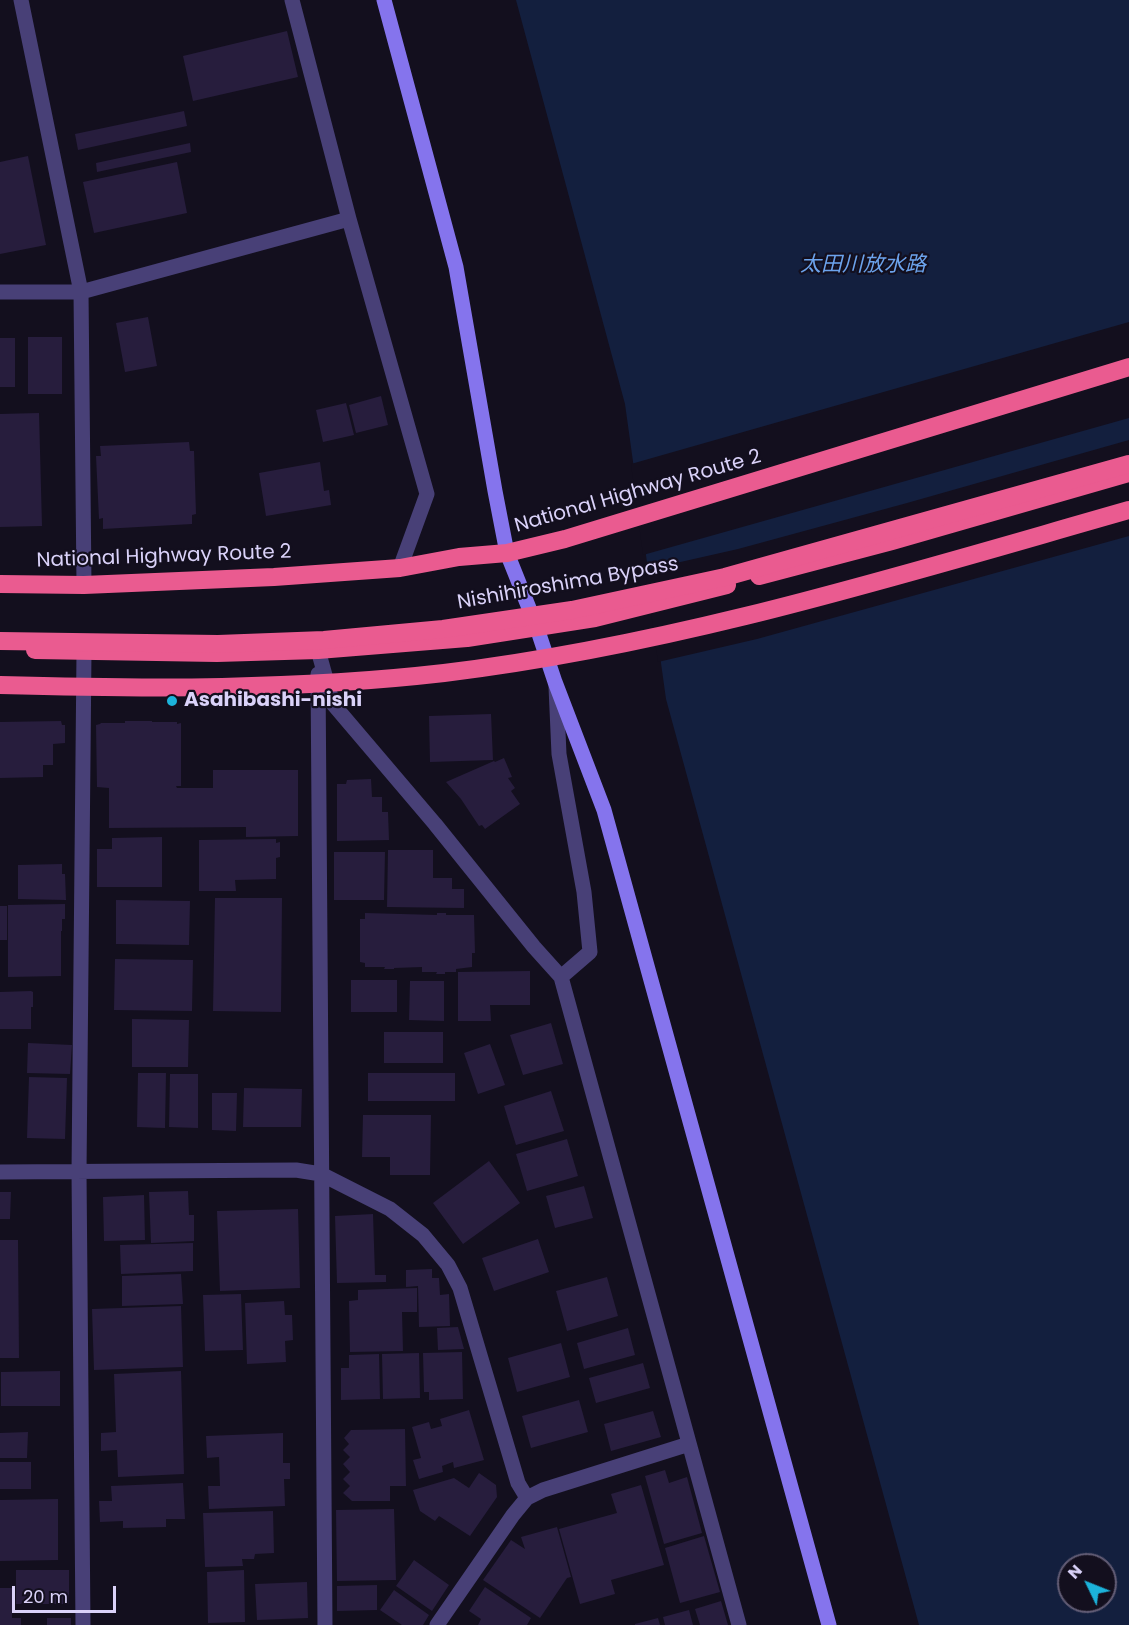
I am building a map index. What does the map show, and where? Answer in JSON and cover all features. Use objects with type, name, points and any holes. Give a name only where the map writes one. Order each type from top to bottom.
[{"type":"highway","name":"National Highway Route 2","points":[[0,584],[84,585],[274,577],[400,568],[459,557],[507,553],[566,539],[1129,367]]},
{"type":"highway","name":"Nishihiroshima Bypass","points":[[0,641],[218,645],[324,640],[443,629],[572,610],[724,577],[1129,464]]},
{"type":"highway","points":[[0,649],[217,653],[318,650],[467,638],[537,628],[595,618],[745,580],[892,541],[1129,473]]},
{"type":"highway","points":[[0,685],[215,688],[324,684],[446,673],[514,663],[584,651],[741,618],[1129,510]]},
{"type":"street","points":[[21,0],[81,291],[84,585]]},
{"type":"street","points":[[292,0],[427,494],[400,568]]},
{"type":"street","points":[[384,0],[456,267],[507,553],[604,810],[829,1625]]},
{"type":"street","points":[[0,292],[81,291],[350,219]]},
{"type":"street","points":[[318,650],[333,704],[561,977],[739,1625]]},
{"type":"street","points":[[318,650],[325,1625]]},
{"type":"street","points":[[83,1625],[79,1172],[84,652]]},
{"type":"street","points":[[555,682],[559,754],[585,892],[590,952],[561,977]]},
{"type":"street","points":[[0,1172],[296,1170],[321,1174],[390,1209],[423,1235],[448,1265],[460,1288],[518,1483],[527,1498]]},
{"type":"street","points":[[437,1625],[527,1498],[543,1490],[689,1444]]},
{"type":"water","name":"太田川放水路","points":[[516,0],[1129,0],[1129,1625],[919,1625],[666,699],[625,404]]},
{"type":"pier","points":[[1129,322],[1129,418],[643,555],[631,464]]},
{"type":"pier","points":[[1129,440],[1129,536],[757,639],[658,662],[645,570],[738,549]]},
{"type":"building","points":[[287,31],[298,77],[193,101],[183,56]]},
{"type":"building","points":[[184,111],[187,126],[78,150],[75,134]]},
{"type":"building","points":[[190,143],[191,152],[97,172],[96,163]]},
{"type":"building","points":[[28,156],[46,245],[0,254],[0,162]]},
{"type":"building","points":[[177,162],[187,213],[94,233],[83,182]]},
{"type":"building","points":[[148,317],[157,366],[125,372],[116,323]]},
{"type":"building","points":[[28,337],[62,337],[62,394],[28,394]]},
{"type":"building","points":[[0,338],[15,338],[15,387],[0,387]]},
{"type":"building","points":[[381,396],[388,425],[356,433],[349,405]]},
{"type":"building","points":[[346,403],[354,435],[323,442],[316,410]]},
{"type":"building","points":[[39,413],[42,526],[0,527],[0,414]]},
{"type":"building","points":[[189,442],[190,451],[194,451],[196,514],[192,515],[192,524],[103,529],[103,518],[99,519],[96,456],[101,456],[100,446]]},
{"type":"building","points":[[320,462],[324,491],[329,490],[331,505],[266,516],[259,473]]},
{"type":"building","points":[[491,714],[493,760],[430,762],[429,716]]},
{"type":"building","points":[[61,721],[62,725],[65,725],[65,743],[53,744],[53,765],[43,765],[43,777],[0,778],[0,722]]},
{"type":"building","points":[[125,721],[181,723],[181,786],[176,786],[177,788],[213,788],[213,770],[298,770],[298,836],[246,837],[246,827],[109,828],[109,788],[97,787],[96,725],[125,723]]},
{"type":"building","points":[[504,758],[512,777],[508,778],[515,788],[511,791],[520,804],[485,829],[482,825],[479,826],[461,799],[446,782]]},
{"type":"building","points":[[371,779],[372,797],[382,797],[382,812],[388,812],[389,840],[337,841],[337,784],[346,784],[347,780]]},
{"type":"building","points":[[162,837],[162,887],[97,887],[97,849],[112,849],[112,838]]},
{"type":"building","points":[[276,839],[276,843],[280,842],[280,857],[276,858],[276,879],[235,880],[236,891],[199,891],[199,840]]},
{"type":"building","points":[[388,850],[433,850],[433,878],[452,878],[452,889],[464,889],[464,908],[387,907]]},
{"type":"building","points":[[334,852],[385,852],[384,900],[334,900]]},
{"type":"building","points":[[62,864],[62,874],[65,874],[66,900],[18,899],[18,865]]},
{"type":"building","points":[[215,898],[282,898],[281,1012],[213,1011]]},
{"type":"building","points":[[116,900],[190,901],[189,945],[116,944]]},
{"type":"building","points":[[65,904],[65,919],[62,919],[61,931],[61,976],[8,977],[8,905]]},
{"type":"building","points":[[0,906],[7,906],[7,940],[0,940]]},
{"type":"building","points":[[365,913],[474,915],[475,953],[472,953],[472,967],[456,969],[456,972],[436,974],[437,972],[422,972],[422,967],[384,969],[385,967],[365,967],[365,963],[360,962],[360,919],[365,919]]},
{"type":"building","points":[[115,959],[193,960],[192,1011],[114,1010]]},
{"type":"building","points":[[530,971],[530,1005],[490,1005],[491,1021],[458,1021],[458,972]]},
{"type":"building","points":[[351,980],[397,980],[397,1012],[351,1012]]},
{"type":"building","points":[[410,981],[444,981],[444,1021],[409,1020]]},
{"type":"building","points":[[0,992],[33,992],[33,1007],[31,1007],[31,1029],[0,1029]]},
{"type":"building","points":[[132,1019],[189,1020],[188,1067],[132,1067]]},
{"type":"building","points":[[551,1023],[563,1064],[523,1075],[510,1035]]},
{"type":"building","points":[[384,1032],[443,1032],[443,1063],[384,1063]]},
{"type":"building","points":[[28,1043],[72,1045],[70,1074],[27,1073]]},
{"type":"building","points":[[490,1044],[505,1085],[478,1094],[464,1053]]},
{"type":"building","points":[[138,1073],[166,1073],[165,1128],[137,1127]]},
{"type":"building","points":[[368,1073],[455,1073],[455,1101],[368,1101]]},
{"type":"building","points":[[170,1074],[198,1074],[198,1128],[169,1127]]},
{"type":"building","points":[[29,1077],[67,1078],[65,1139],[27,1138]]},
{"type":"building","points":[[244,1088],[302,1089],[301,1127],[243,1127]]},
{"type":"building","points":[[551,1091],[564,1131],[516,1145],[504,1106]]},
{"type":"building","points":[[212,1093],[237,1093],[236,1131],[212,1130]]},
{"type":"building","points":[[363,1115],[431,1115],[430,1175],[390,1175],[390,1157],[362,1157]]},
{"type":"building","points":[[567,1139],[578,1176],[527,1191],[516,1154]]},
{"type":"building","points":[[489,1161],[520,1203],[463,1244],[433,1203]]},
{"type":"building","points":[[584,1186],[593,1218],[555,1228],[546,1196]]},
{"type":"building","points":[[188,1191],[189,1215],[194,1215],[194,1241],[151,1243],[149,1192]]},
{"type":"building","points":[[0,1192],[11,1192],[10,1219],[0,1219]]},
{"type":"building","points":[[144,1195],[145,1240],[104,1241],[103,1197]]},
{"type":"building","points":[[298,1209],[300,1288],[220,1291],[217,1211]]},
{"type":"building","points":[[373,1214],[375,1275],[386,1275],[386,1282],[337,1283],[335,1216]]},
{"type":"building","points":[[538,1239],[549,1272],[494,1291],[482,1258]]},
{"type":"building","points":[[0,1240],[18,1240],[19,1358],[0,1358]]},
{"type":"building","points":[[193,1243],[193,1271],[121,1274],[120,1245]]},
{"type":"building","points":[[432,1269],[432,1278],[439,1278],[440,1295],[449,1294],[450,1326],[419,1327],[418,1286],[406,1287],[406,1270]]},
{"type":"building","points":[[181,1274],[183,1304],[122,1306],[122,1276]]},
{"type":"building","points":[[607,1277],[618,1316],[567,1331],[556,1291]]},
{"type":"building","points":[[417,1288],[417,1312],[402,1312],[403,1351],[350,1352],[349,1301],[358,1300],[358,1290]]},
{"type":"building","points":[[241,1294],[243,1350],[205,1351],[203,1295]]},
{"type":"building","points":[[284,1301],[285,1315],[292,1315],[293,1340],[285,1341],[286,1362],[247,1364],[245,1303]]},
{"type":"building","points":[[181,1306],[183,1367],[94,1370],[92,1309]]},
{"type":"building","points":[[458,1327],[464,1349],[438,1350],[437,1328]]},
{"type":"building","points":[[628,1328],[635,1355],[584,1369],[577,1343]]},
{"type":"building","points":[[561,1343],[570,1377],[517,1392],[508,1358]]},
{"type":"building","points":[[462,1352],[463,1399],[429,1400],[429,1392],[424,1392],[423,1353]]},
{"type":"building","points":[[419,1353],[420,1398],[383,1399],[382,1354]]},
{"type":"building","points":[[379,1354],[380,1399],[341,1400],[341,1368],[349,1368],[349,1355]]},
{"type":"building","points":[[643,1363],[650,1388],[596,1403],[589,1378]]},
{"type":"building","points":[[60,1371],[60,1406],[1,1406],[1,1372]]},
{"type":"building","points":[[181,1371],[184,1474],[118,1477],[117,1450],[101,1451],[101,1433],[116,1432],[114,1374]]},
{"type":"building","points":[[579,1400],[588,1432],[531,1448],[522,1416]]},
{"type":"building","points":[[469,1410],[484,1460],[454,1468],[453,1462],[442,1466],[443,1472],[419,1479],[413,1460],[421,1458],[412,1427],[429,1422],[431,1429],[442,1426],[440,1419]]},
{"type":"building","points":[[653,1411],[661,1437],[611,1451],[604,1424]]},
{"type":"building","points":[[405,1429],[406,1486],[390,1486],[390,1501],[352,1501],[343,1493],[350,1486],[343,1479],[350,1472],[343,1464],[350,1457],[343,1450],[349,1444],[344,1438],[351,1430]]},
{"type":"building","points":[[28,1432],[27,1458],[0,1458],[0,1433]]},
{"type":"building","points":[[283,1433],[283,1463],[290,1463],[290,1479],[284,1479],[285,1506],[209,1509],[208,1486],[220,1486],[219,1457],[207,1458],[206,1436]]},
{"type":"building","points":[[0,1462],[31,1462],[31,1489],[0,1489]]},
{"type":"building","points":[[665,1470],[669,1483],[687,1477],[702,1533],[664,1544],[645,1476]]},
{"type":"building","points":[[479,1473],[496,1485],[497,1497],[470,1536],[439,1516],[435,1521],[420,1511],[413,1490],[454,1478],[469,1488]]},
{"type":"building","points":[[183,1483],[185,1519],[166,1519],[166,1527],[123,1528],[123,1521],[100,1522],[99,1501],[112,1501],[111,1486]]},
{"type":"building","points":[[641,1485],[664,1565],[611,1580],[615,1594],[580,1604],[559,1529],[617,1513],[611,1494]]},
{"type":"building","points":[[58,1499],[58,1560],[0,1561],[0,1500]]},
{"type":"building","points":[[394,1509],[396,1580],[337,1581],[336,1510]]},
{"type":"building","points":[[273,1511],[274,1553],[255,1554],[254,1559],[242,1559],[243,1566],[205,1567],[203,1513]]},
{"type":"building","points":[[557,1527],[571,1577],[567,1578],[540,1618],[483,1580],[511,1540],[525,1549],[521,1537]]},
{"type":"building","points":[[704,1536],[720,1592],[680,1603],[665,1548]]},
{"type":"building","points":[[414,1560],[449,1585],[432,1611],[396,1586]]},
{"type":"building","points":[[16,1570],[69,1570],[69,1604],[16,1604]]},
{"type":"building","points":[[244,1570],[245,1622],[208,1623],[207,1572]]},
{"type":"building","points":[[307,1582],[308,1618],[257,1620],[255,1584]]},
{"type":"building","points":[[377,1585],[377,1610],[337,1611],[337,1586]]},
{"type":"building","points":[[485,1587],[531,1618],[527,1625],[478,1625],[481,1619],[469,1611]]},
{"type":"building","points":[[0,1588],[12,1588],[12,1618],[21,1618],[21,1625],[0,1625]]},
{"type":"building","points":[[394,1590],[429,1615],[423,1625],[402,1625],[380,1610]]},
{"type":"building","points":[[721,1601],[728,1625],[700,1625],[695,1609]]},
{"type":"building","points":[[689,1610],[693,1625],[665,1625],[663,1617]]},
{"type":"building","points":[[47,1618],[71,1618],[71,1625],[47,1625]]},
{"type":"building","points":[[658,1618],[660,1625],[635,1625],[635,1624]]},
{"type":"place","name":"Asahibashi-nishi","points":[[172,701]]}]
